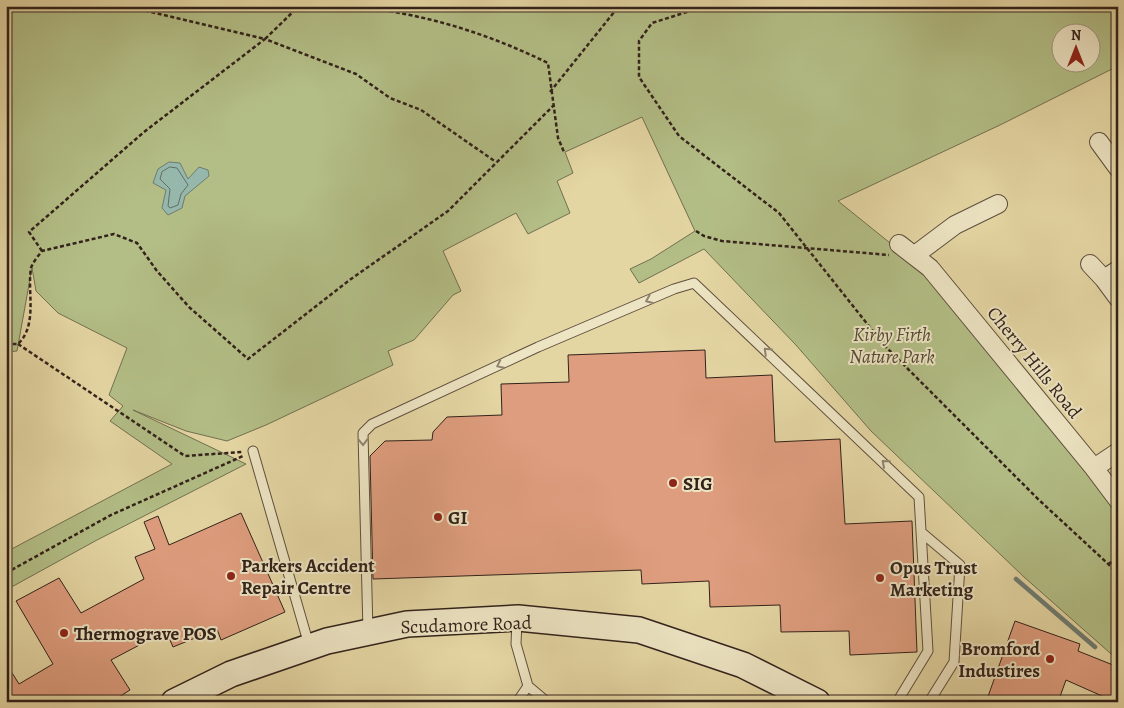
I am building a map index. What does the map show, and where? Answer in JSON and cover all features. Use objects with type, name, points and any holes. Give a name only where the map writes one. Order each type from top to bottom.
[{"type":"street","points":[[1099,142],[1118,168]]},
{"type":"street","points":[[906,249],[998,204]]},
{"type":"street","name":"Cherry Hills Road","points":[[906,249],[930,268],[1094,468],[1118,500]]},
{"type":"street","points":[[1090,264],[1111,275],[1118,298]]},
{"type":"street","points":[[1094,468],[1118,452]]},
{"type":"street","name":"Scudamore Road","points":[[174,702],[231,674],[310,647],[368,632],[407,624],[518,618],[638,630],[743,664],[817,702]]},
{"type":"lane","points":[[368,632],[363,433],[372,424],[538,347],[674,289],[694,283],[919,497],[928,651],[896,702]]},
{"type":"lane","points":[[253,451],[310,647]]},
{"type":"lane","points":[[921,532],[960,566],[954,662],[929,702]]},
{"type":"lane","points":[[518,618],[516,644],[528,686],[547,702]]},
{"type":"lane","points":[[517,702],[528,686]]},
{"type":"path","points":[[126,6],[265,39],[356,74],[390,98],[420,110],[496,162]]},
{"type":"path","points":[[42,251],[29,232],[144,132],[265,39],[299,6]]},
{"type":"path","points":[[388,6],[388,11],[426,17],[511,44],[548,62],[550,92],[558,138],[564,152]]},
{"type":"path","points":[[550,92],[619,6]]},
{"type":"path","points":[[706,6],[652,23],[639,41],[639,77],[679,136],[779,213],[884,345],[1039,500],[1118,573]]},
{"type":"path","points":[[18,344],[25,337],[31,305],[32,266],[42,251],[114,234],[137,243],[157,271],[189,308],[248,359],[351,279],[448,211],[553,106]]},
{"type":"path","points":[[696,231],[704,236],[722,240],[808,249],[896,255],[906,249]]},
{"type":"path","points":[[6,344],[18,344],[185,456],[253,451]]},
{"type":"path","points":[[6,574],[111,515],[253,451]]},
{"type":"path","points":[[1108,562],[1118,562]]},
{"type":"green space","name":"Kirby Firth Nature Park","points":[[6,6],[1118,6],[1118,66],[1000,125],[838,201],[926,272],[1118,513],[1118,660],[1024,577],[871,431],[795,344],[704,249],[639,283],[630,269],[651,259],[695,231],[642,117],[565,152],[573,173],[557,181],[570,213],[528,234],[516,213],[443,251],[461,291],[453,295],[414,340],[388,351],[393,365],[266,425],[227,441],[186,431],[133,410],[246,464],[97,540],[6,590],[6,552],[172,464],[110,421],[123,406],[109,395],[127,348],[58,313],[36,291],[32,268],[17,351],[6,352]]},
{"type":"water","points":[[169,162],[180,163],[188,179],[199,167],[208,170],[209,176],[185,196],[182,208],[168,215],[162,208],[166,190],[153,183],[158,169]]},
{"type":"building","name":"SIG","points":[[705,350],[706,378],[772,375],[775,442],[840,439],[845,524],[912,521],[917,652],[850,655],[849,631],[781,632],[780,605],[710,607],[709,581],[642,584],[641,570],[373,579],[370,456],[385,441],[432,440],[433,432],[447,417],[502,415],[501,384],[569,382],[568,355]]},
{"type":"building","points":[[241,513],[285,612],[221,640],[217,629],[173,647],[166,631],[111,660],[130,690],[111,702],[6,702],[6,663],[19,684],[53,664],[16,601],[59,578],[81,613],[144,579],[135,557],[155,549],[144,522],[158,516],[169,545]]},
{"type":"building","name":"Bromford Industires","points":[[1015,621],[1080,644],[1078,651],[1118,667],[1118,682],[1111,700],[1066,680],[1058,702],[986,702]]},
{"type":"waterway","points":[[1016,579],[1095,647]]},
{"type":"place","name":"SIG","points":[[673,483]]},
{"type":"place","name":"GI","points":[[438,517]]},
{"type":"place","name":"Parkers Accident Repair Centre","points":[[231,576]]},
{"type":"place","name":"Opus Trust Marketing","points":[[880,578]]},
{"type":"place","name":"Thermograve POS","points":[[64,633]]},
{"type":"place","name":"Bromford Industires","points":[[1050,659]]}]
